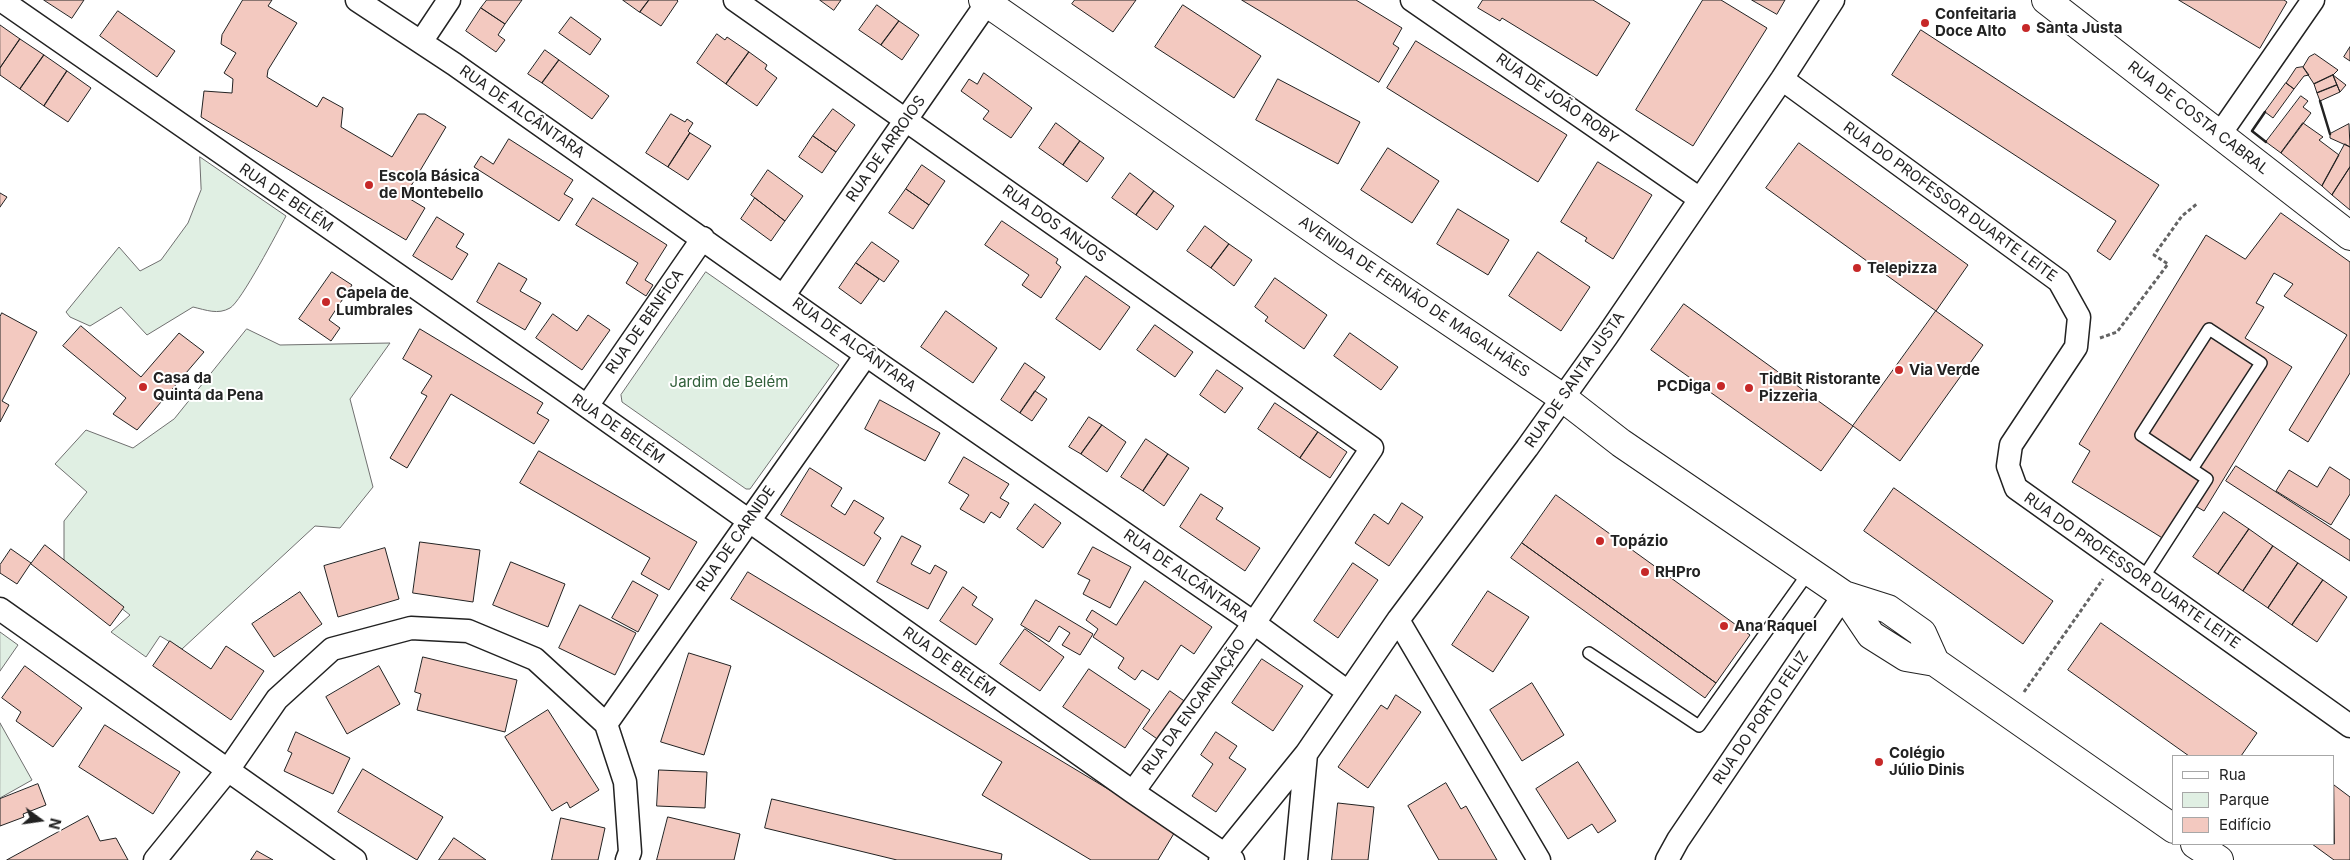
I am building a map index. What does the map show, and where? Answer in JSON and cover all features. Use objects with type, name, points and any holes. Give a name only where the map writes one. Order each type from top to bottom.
[{"type":"main road","name":"RUA DE COSTA CABRAL","points":[[2046,0],[2350,236]]},
{"type":"main road","name":"AVENIDA DE FERNÃO DE MAGALHÃES","points":[[985,2],[1346,252],[1563,398],[1621,443],[1844,595],[1888,609],[1922,633],[1936,662],[2172,828]]},
{"type":"main road","points":[[2196,845],[2219,860]]},
{"type":"street","name":"RUA DE BELÉM","points":[[1,0],[587,406],[1226,858]]},
{"type":"street","points":[[421,42],[449,0]]},
{"type":"street","name":"RUA DOS ANJOS","points":[[735,0],[1372,448]]},
{"type":"street","name":"RUA DE JOÃO ROBY","points":[[1412,0],[1700,198]]},
{"type":"street","name":"RUA DE SANTA JUSTA","points":[[1226,858],[1306,754],[1398,620],[1563,398],[1782,79],[1833,0]]},
{"type":"street","points":[[2220,134],[2313,0]]},
{"type":"street","name":"RUA DE ALCÂNTARA","points":[[362,1],[703,238],[866,355],[1254,623],[1348,692]]},
{"type":"street","name":"RUA DE ARROIOS","points":[[784,295],[907,120],[985,2]]},
{"type":"street","name":"RUA DO PROFESSOR DUARTE LEITE","points":[[1782,79],[2059,281],[2078,317],[2076,347],[2011,445],[2008,466],[2016,488],[2350,726]]},
{"type":"street","name":"RUA DE BENFICA","points":[[587,406],[703,238]]},
{"type":"street","name":"RUA DE CARNIDE","points":[[606,724],[866,355]]},
{"type":"street","name":"RUA DA ENCARNAÇÃO","points":[[1134,792],[1254,623],[1372,448]]},
{"type":"street","name":"RUA DO PORTO FELIZ","points":[[1667,860],[1678,840],[1844,595]]},
{"type":"street","points":[[0,608],[355,860]]},
{"type":"street","points":[[1398,620],[1539,860]]},
{"type":"street","points":[[156,860],[228,770],[277,699],[332,649],[411,628],[468,631],[535,659],[606,724],[625,782],[630,852],[627,860]]},
{"type":"street","name":"RUA DE SANTA JUSTA","points":[[1296,860],[1306,754]]},
{"type":"street","name":"RUA DO PORTO FELIZ","points":[[1657,860],[1678,840]]},
{"type":"lane","points":[[2143,578],[2207,479],[2192,469],[2141,435],[2209,329],[2261,363],[2192,469]]},
{"type":"lane","points":[[1589,653],[1699,726],[1810,572]]},
{"type":"path","points":[[2076,347],[2117,332],[2168,264],[2154,255],[2182,216],[2198,203]]},
{"type":"path","points":[[2009,713],[2116,560]]},
{"type":"green space","points":[[200,157],[286,216],[235,303],[230,308],[221,311],[193,307],[147,335],[121,307],[90,326],[70,317],[66,312],[119,247],[140,271],[161,260],[188,223],[201,190]]},
{"type":"green space","name":"Jardim de Belém","points":[[706,272],[839,365],[750,489],[746,489],[622,402],[621,395]]},
{"type":"green space","points":[[247,329],[280,345],[390,343],[350,399],[373,487],[340,528],[315,526],[182,649],[160,636],[146,657],[111,632],[130,615],[64,563],[64,521],[87,492],[55,464],[86,430],[133,448],[174,419]]},
{"type":"green space","points":[[0,632],[18,645],[0,671]]},
{"type":"green space","points":[[0,723],[32,780],[0,798]]},
{"type":"building","points":[[44,0],[84,0],[72,18]]},
{"type":"building","points":[[243,0],[272,0],[268,6],[297,23],[268,70],[267,77],[317,107],[323,97],[343,108],[341,127],[392,157],[418,114],[425,114],[446,127],[405,196],[425,208],[406,240],[201,117],[204,91],[232,93],[233,79],[224,73],[236,53],[221,44],[222,35]]},
{"type":"building","points":[[487,0],[522,0],[505,24],[481,8]]},
{"type":"building","points":[[623,0],[649,0],[640,12]]},
{"type":"building","points":[[649,0],[678,1],[661,26],[640,12]]},
{"type":"building","points":[[820,0],[841,0],[834,10]]},
{"type":"building","points":[[1075,0],[1136,0],[1113,32],[1072,4]]},
{"type":"building","points":[[1242,0],[1356,0],[1402,28],[1393,44],[1399,48],[1379,82]]},
{"type":"building","points":[[1483,0],[1593,0],[1630,23],[1597,76],[1502,18],[1500,21],[1478,8]]},
{"type":"building","points":[[1703,0],[1721,0],[1767,28],[1693,146],[1636,110]]},
{"type":"building","points":[[1752,0],[1785,0],[1777,14]]},
{"type":"building","points":[[2179,0],[2284,0],[2287,2],[2260,48]]},
{"type":"building","points":[[877,5],[899,21],[881,45],[859,30]]},
{"type":"building","points":[[1183,5],[1261,56],[1234,98],[1155,47]]},
{"type":"building","points":[[481,8],[505,24],[498,35],[505,40],[496,52],[466,31]]},
{"type":"building","points":[[118,11],[175,51],[157,77],[100,36]]},
{"type":"building","points":[[571,17],[601,39],[590,55],[559,33]]},
{"type":"building","points":[[899,21],[919,35],[902,60],[881,45]]},
{"type":"building","points":[[0,25],[20,39],[0,68]]},
{"type":"building","points":[[1921,30],[2159,185],[2110,260],[2097,251],[2116,221],[1892,75]]},
{"type":"building","points":[[717,34],[725,40],[727,37],[749,52],[726,84],[697,63]]},
{"type":"building","points":[[20,39],[44,55],[20,89],[0,75],[0,68]]},
{"type":"building","points":[[1416,41],[1567,135],[1538,182],[1387,88]]},
{"type":"building","points":[[2350,47],[2350,61],[2344,57]]},
{"type":"building","points":[[545,50],[559,60],[542,83],[528,74]]},
{"type":"building","points":[[749,52],[767,65],[765,69],[777,78],[757,106],[726,84]]},
{"type":"building","points":[[2315,54],[2338,70],[2333,75],[2314,84],[2303,67],[2309,57]]},
{"type":"building","points":[[44,55],[67,71],[44,106],[20,89]]},
{"type":"building","points":[[559,60],[609,96],[592,119],[542,83]]},
{"type":"building","points":[[2303,67],[2309,75],[2304,76],[2294,89],[2286,83],[2296,68]]},
{"type":"building","points":[[67,71],[91,88],[68,122],[44,106]]},
{"type":"building","points":[[984,73],[1032,108],[1011,138],[983,119],[989,111],[961,91],[969,79],[977,84]]},
{"type":"building","points":[[2333,75],[2346,85],[2340,92],[2337,85]]},
{"type":"building","points":[[2333,75],[2337,85],[2317,93],[2314,84]]},
{"type":"building","points":[[1278,79],[1360,122],[1338,164],[1256,120]]},
{"type":"building","points":[[2286,83],[2294,89],[2273,118],[2265,112]]},
{"type":"building","points":[[2337,85],[2340,92],[2320,101],[2317,93]]},
{"type":"building","points":[[2301,96],[2308,101],[2303,107],[2311,113],[2281,153],[2266,142]]},
{"type":"building","points":[[833,109],[855,125],[836,152],[813,136]]},
{"type":"building","points":[[671,114],[685,122],[687,119],[693,123],[688,131],[690,133],[668,167],[646,153]]},
{"type":"building","points":[[1056,123],[1080,141],[1063,165],[1039,148]]},
{"type":"building","points":[[2303,123],[2323,137],[2319,140],[2339,155],[2322,186],[2281,153]]},
{"type":"building","points":[[2349,124],[2350,147],[2330,138],[2330,134]]},
{"type":"building","points":[[690,133],[711,146],[688,180],[668,167]]},
{"type":"building","points":[[813,136],[836,152],[822,173],[799,157]]},
{"type":"building","points":[[509,139],[573,180],[564,194],[573,199],[559,221],[474,167],[481,156],[493,164]]},
{"type":"building","points":[[1080,141],[1104,158],[1087,182],[1063,165]]},
{"type":"building","points":[[1799,143],[1968,265],[1936,311],[1766,188]]},
{"type":"building","points":[[2345,144],[2350,147],[2350,167],[2332,195],[2322,186]]},
{"type":"building","points":[[1388,148],[1439,181],[1412,223],[1361,190]]},
{"type":"building","points":[[1598,162],[1652,195],[1613,259],[1585,241],[1587,238],[1561,222]]},
{"type":"building","points":[[922,165],[945,181],[929,205],[906,189]]},
{"type":"building","points":[[2350,167],[2350,210],[2332,195]]},
{"type":"building","points":[[768,170],[803,196],[785,221],[751,195]]},
{"type":"building","points":[[1130,173],[1154,191],[1136,215],[1112,198]]},
{"type":"building","points":[[906,189],[929,205],[913,229],[889,213]]},
{"type":"building","points":[[1154,191],[1174,206],[1157,230],[1136,215]]},
{"type":"building","points":[[0,193],[7,197],[0,207]]},
{"type":"building","points":[[593,198],[667,245],[645,280],[653,285],[646,296],[626,283],[638,263],[576,225]]},
{"type":"building","points":[[755,198],[785,221],[771,241],[741,219]]},
{"type":"building","points":[[1458,209],[1509,240],[1488,275],[1437,244]]},
{"type":"building","points":[[2281,213],[2350,262],[2350,373],[2308,442],[2289,430],[2347,335],[2284,296],[2293,284],[2274,273],[2256,303],[2264,307],[2245,338],[2292,367],[2204,511],[2187,501],[2164,539],[2072,482],[2090,451],[2079,444],[2206,235],[2245,259]]},
{"type":"building","points":[[437,217],[464,234],[456,247],[468,254],[452,280],[413,256]]},
{"type":"building","points":[[1002,221],[1058,259],[1056,263],[1061,267],[1041,298],[1022,285],[1029,275],[985,245]]},
{"type":"building","points":[[1205,226],[1229,244],[1211,268],[1187,251]]},
{"type":"building","points":[[872,242],[899,261],[884,282],[856,263]]},
{"type":"building","points":[[1229,244],[1252,260],[1234,286],[1211,268]]},
{"type":"building","points":[[1538,252],[1590,287],[1561,331],[1509,296]]},
{"type":"building","points":[[499,263],[527,279],[520,291],[541,303],[525,330],[477,302]]},
{"type":"building","points":[[856,263],[879,279],[861,304],[839,288]]},
{"type":"building","name":"Capela de Lumbrales","points":[[332,272],[352,285],[329,320],[340,328],[331,341],[299,319]]},
{"type":"building","points":[[1086,276],[1130,307],[1100,350],[1056,319]]},
{"type":"building","points":[[1275,278],[1327,315],[1304,349],[1265,321],[1268,317],[1255,307]]},
{"type":"building","points":[[1684,304],[1853,426],[1821,471],[1651,350]]},
{"type":"building","points":[[946,311],[997,348],[973,383],[921,347]]},
{"type":"building","points":[[1936,311],[1983,345],[1900,461],[1853,426]]},
{"type":"building","points":[[2,313],[37,332],[2,401],[9,405],[0,422],[0,317]]},
{"type":"building","points":[[553,314],[577,331],[588,315],[610,330],[582,370],[536,338]]},
{"type":"building","points":[[1155,325],[1193,352],[1175,377],[1137,350]]},
{"type":"building","name":"Casa da Quinta da Pena","points":[[81,326],[141,377],[179,333],[204,352],[137,430],[113,414],[126,398],[63,346]]},
{"type":"building","points":[[420,329],[543,403],[537,413],[549,420],[534,444],[451,394],[407,468],[390,458],[427,396],[421,393],[432,376],[403,359]]},
{"type":"building","points":[[1350,333],[1398,367],[1381,390],[1334,356]]},
{"type":"building","points":[[1025,363],[1045,377],[1020,413],[1001,400]]},
{"type":"building","points":[[1217,370],[1243,388],[1225,413],[1200,395]]},
{"type":"building","points":[[1035,391],[1047,399],[1032,421],[1020,413]]},
{"type":"building","points":[[880,400],[940,433],[925,461],[865,429]]},
{"type":"building","points":[[1275,403],[1318,432],[1300,458],[1258,429]]},
{"type":"building","points":[[1089,417],[1102,425],[1081,454],[1069,447]]},
{"type":"building","points":[[1102,425],[1126,442],[1107,472],[1081,454]]},
{"type":"building","points":[[1318,432],[1347,452],[1330,478],[1300,458]]},
{"type":"building","points":[[1146,439],[1168,454],[1143,491],[1121,477]]},
{"type":"building","points":[[539,451],[697,542],[669,590],[641,574],[650,558],[520,483]]},
{"type":"building","points":[[1168,454],[1189,468],[1164,506],[1143,491]]},
{"type":"building","points":[[964,457],[1009,484],[1000,498],[1009,503],[1000,518],[991,512],[984,523],[960,509],[969,495],[949,483]]},
{"type":"building","points":[[2236,466],[2350,540],[2350,561],[2226,481]]},
{"type":"building","points":[[2330,467],[2350,480],[2350,494],[2331,525],[2276,491],[2289,470],[2317,487]]},
{"type":"building","points":[[810,468],[842,488],[831,506],[845,515],[854,500],[884,518],[874,533],[881,538],[864,566],[781,515]]},
{"type":"building","points":[[1894,488],[2053,601],[2023,644],[1864,531]]},
{"type":"building","points":[[1201,494],[1223,508],[1216,519],[1260,548],[1245,571],[1180,527]]},
{"type":"building","points":[[1556,495],[1750,635],[1716,683],[1522,543]]},
{"type":"building","points":[[1402,503],[1423,517],[1389,566],[1355,543],[1374,514],[1388,524]]},
{"type":"building","points":[[1035,504],[1061,523],[1043,548],[1017,529]]},
{"type":"building","points":[[2224,512],[2249,529],[2218,574],[2193,557]]},
{"type":"building","points":[[2249,529],[2273,546],[2243,591],[2218,574]]},
{"type":"building","points":[[902,536],[921,546],[911,564],[930,574],[935,565],[947,572],[928,609],[877,582]]},
{"type":"building","points":[[420,542],[480,550],[473,602],[413,593]]},
{"type":"building","points":[[1522,543],[1716,683],[1705,698],[1511,558]]},
{"type":"building","points":[[45,545],[124,607],[110,626],[31,564]]},
{"type":"building","points":[[2273,546],[2298,563],[2268,608],[2243,591]]},
{"type":"building","points":[[1093,547],[1131,567],[1110,608],[1083,594],[1090,580],[1078,574]]},
{"type":"building","points":[[385,548],[399,599],[338,617],[324,566]]},
{"type":"building","points":[[11,549],[31,563],[17,584],[0,573],[0,565]]},
{"type":"building","points":[[511,562],[565,584],[548,627],[493,605]]},
{"type":"building","points":[[1353,563],[1378,580],[1338,638],[1314,621]]},
{"type":"building","points":[[2298,563],[2323,580],[2292,625],[2268,608]]},
{"type":"building","points":[[748,572],[1176,830],[1158,860],[1091,860],[982,795],[1002,762],[731,599]]},
{"type":"building","points":[[2323,580],[2347,597],[2317,642],[2292,625]]},
{"type":"building","points":[[633,581],[658,595],[638,632],[612,618]]},
{"type":"building","points":[[1145,581],[1212,627],[1194,654],[1181,645],[1158,680],[1142,670],[1135,680],[1118,668],[1124,658],[1093,637],[1098,629],[1086,620],[1092,610],[1116,625]]},
{"type":"building","points":[[963,587],[977,597],[972,605],[993,619],[976,645],[940,621]]},
{"type":"building","points":[[1488,591],[1529,617],[1493,672],[1452,645]]},
{"type":"building","points":[[300,592],[322,624],[274,657],[252,624]]},
{"type":"building","points":[[1036,600],[1093,634],[1080,655],[1062,645],[1070,633],[1059,626],[1049,642],[1021,625]]},
{"type":"building","points":[[580,605],[636,633],[615,675],[559,648]]},
{"type":"building","points":[[2101,623],[2257,733],[2242,755],[2188,755],[2068,670]]},
{"type":"building","points":[[1025,629],[1064,657],[1040,691],[1000,664]]},
{"type":"building","points":[[170,641],[211,669],[226,646],[264,671],[231,720],[153,666]]},
{"type":"building","points":[[689,653],[731,666],[704,755],[661,742]]},
{"type":"building","points":[[423,657],[517,680],[505,732],[417,710],[421,694],[415,692]]},
{"type":"building","points":[[1262,659],[1303,686],[1273,731],[1232,703]]},
{"type":"building","points":[[25,666],[82,708],[53,747],[16,721],[21,712],[2,698]]},
{"type":"building","points":[[379,666],[400,704],[347,734],[326,697]]},
{"type":"building","points":[[1089,669],[1150,710],[1125,748],[1063,707]]},
{"type":"building","points":[[1532,683],[1564,735],[1522,761],[1490,710]]},
{"type":"building","points":[[1170,691],[1190,705],[1163,743],[1143,729]]},
{"type":"building","points":[[1396,695],[1421,712],[1368,788],[1338,767],[1381,705],[1387,709]]},
{"type":"building","points":[[548,710],[599,790],[570,808],[567,802],[552,811],[505,737]]},
{"type":"building","points":[[105,725],[180,772],[153,814],[79,767]]},
{"type":"building","points":[[296,732],[350,758],[333,794],[284,771],[292,753],[288,751]]},
{"type":"building","points":[[1216,732],[1237,746],[1229,758],[1246,769],[1216,812],[1192,796],[1213,764],[1201,755]]},
{"type":"building","points":[[1578,762],[1616,821],[1598,833],[1592,824],[1568,839],[1536,789]]},
{"type":"building","points":[[363,769],[443,817],[417,860],[338,812]]},
{"type":"building","points":[[659,770],[707,772],[705,808],[657,806]]},
{"type":"building","points":[[1446,783],[1461,809],[1466,806],[1497,860],[1439,860],[1408,806]]},
{"type":"building","points":[[38,784],[46,805],[23,814],[24,817],[0,826],[0,799]]},
{"type":"building","points":[[2335,786],[2350,797],[2350,860],[2334,860],[2313,845],[2335,845]]},
{"type":"building","points":[[772,799],[1002,854],[1001,860],[897,860],[765,828]]},
{"type":"building","points":[[1338,803],[1374,807],[1368,860],[1332,860]]},
{"type":"building","points":[[88,816],[100,841],[116,838],[128,860],[7,860]]},
{"type":"building","points":[[668,817],[740,834],[734,860],[657,860]]},
{"type":"building","points":[[561,818],[605,828],[598,860],[552,860]]},
{"type":"building","points":[[454,838],[486,860],[439,860]]},
{"type":"building","points":[[257,851],[273,860],[251,860]]},
{"type":"wall","points":[[2320,101],[2330,134]]},
{"type":"wall","points":[[2265,112],[2252,131],[2266,142]]},
{"type":"place","name":"Confeitaria Doce Alto","points":[[1925,23]]},
{"type":"place","name":"Santa Justa","points":[[2026,28]]},
{"type":"place","name":"Escola Básica de Montebello","points":[[369,185]]},
{"type":"place","name":"Telepizza","points":[[1857,268]]},
{"type":"place","name":"Capela de Lumbrales","points":[[326,302]]},
{"type":"place","name":"Via Verde","points":[[1899,370]]},
{"type":"place","name":"PCDiga","points":[[1721,386]]},
{"type":"place","name":"Casa da Quinta da Pena","points":[[143,387]]},
{"type":"place","name":"TidBit Ristorante Pizzeria","points":[[1749,388]]},
{"type":"place","name":"Topázio","points":[[1600,541]]},
{"type":"place","name":"RHPro","points":[[1645,572]]},
{"type":"place","name":"Ana Raquel","points":[[1724,626]]},
{"type":"place","name":"Colégio Júlio Dinis","points":[[1879,762]]}]
